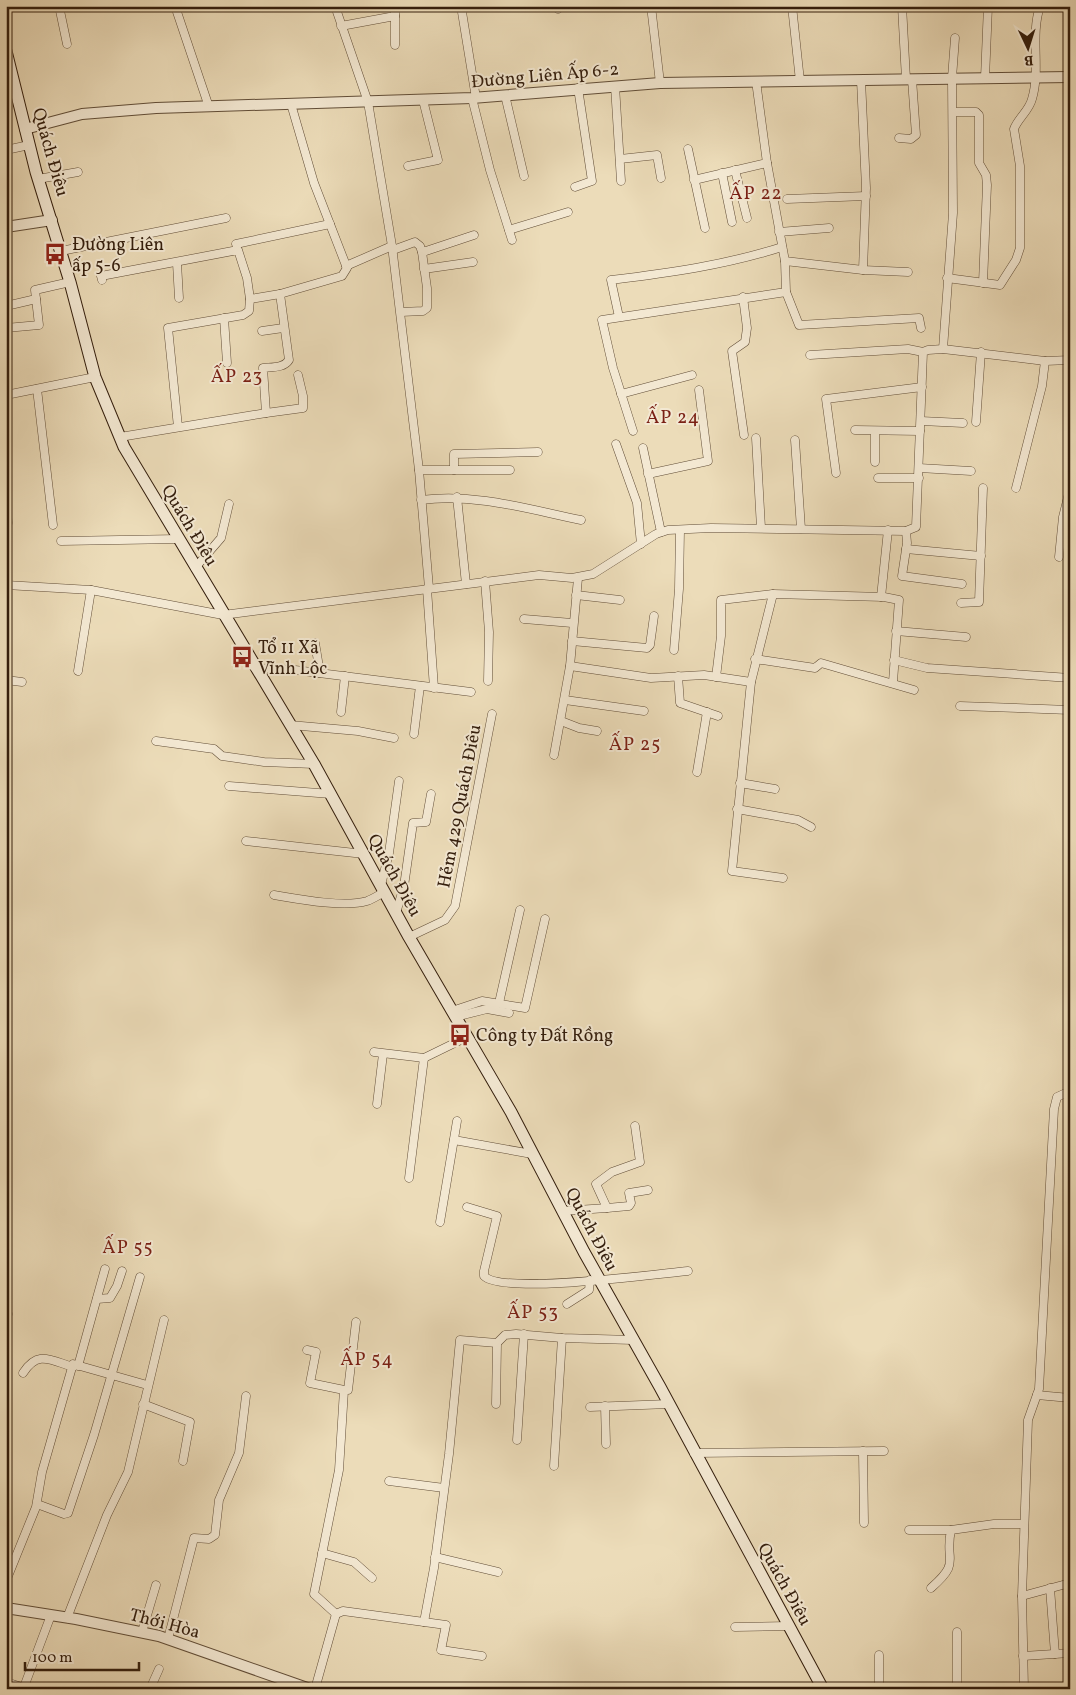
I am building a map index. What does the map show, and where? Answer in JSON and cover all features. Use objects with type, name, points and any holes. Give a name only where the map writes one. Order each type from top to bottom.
[{"type":"main road","name":"Quách Điêu","points":[[6,51],[38,179],[61,250],[95,376],[120,437],[254,668],[314,764],[409,937],[511,1112],[595,1280],[633,1340],[669,1404],[823,1689]]},
{"type":"street","points":[[6,8],[13,6]]},
{"type":"street","points":[[59,6],[67,44]]},
{"type":"street","points":[[176,6],[208,107]]},
{"type":"street","points":[[334,6],[368,102],[392,248],[419,470],[434,688]]},
{"type":"street","points":[[394,45],[396,6]]},
{"type":"street","points":[[461,6],[474,98],[490,170],[512,240]]},
{"type":"street","points":[[651,6],[660,83]]},
{"type":"street","points":[[792,6],[800,80]]},
{"type":"street","points":[[899,138],[911,139],[916,135],[902,6]]},
{"type":"street","points":[[985,78],[988,6]]},
{"type":"street","points":[[947,278],[1002,284],[1018,256],[1020,166],[1014,129],[1031,102],[1035,77],[1034,30],[1040,6]]},
{"type":"street","points":[[341,26],[395,16]]},
{"type":"street","points":[[943,349],[953,213],[952,78],[955,38]]},
{"type":"street","name":"Đường Liên Ấp 6-2","points":[[25,129],[82,114],[156,108],[474,98],[578,88],[660,83],[1070,77]]},
{"type":"street","points":[[861,80],[866,196],[863,270]]},
{"type":"street","points":[[756,81],[766,163],[785,261],[786,292],[799,326],[919,318],[921,328]]},
{"type":"street","points":[[615,86],[621,181]]},
{"type":"street","points":[[575,187],[592,181],[578,88]]},
{"type":"street","points":[[505,95],[524,176]]},
{"type":"street","points":[[408,166],[438,160],[423,100]]},
{"type":"street","points":[[250,299],[280,294],[342,276],[346,266],[314,183],[291,104]]},
{"type":"street","points":[[953,112],[976,112],[979,115],[979,163],[986,175],[987,185],[983,283]]},
{"type":"street","points":[[6,150],[29,145]]},
{"type":"street","points":[[688,149],[705,228]]},
{"type":"street","points":[[620,159],[657,155],[661,178]]},
{"type":"street","points":[[694,180],[766,163]]},
{"type":"street","points":[[735,170],[747,218]]},
{"type":"street","points":[[38,179],[78,172]]},
{"type":"street","points":[[722,173],[732,222]]},
{"type":"street","points":[[787,199],[866,196]]},
{"type":"street","points":[[509,230],[568,212]]},
{"type":"street","points":[[61,250],[226,218]]},
{"type":"street","points":[[6,227],[52,220]]},
{"type":"street","points":[[236,244],[330,224]]},
{"type":"street","points":[[779,232],[829,228]]},
{"type":"street","points":[[422,252],[474,235]]},
{"type":"street","points":[[346,266],[392,248],[415,242],[419,244],[422,252],[427,308],[424,311],[401,312]]},
{"type":"street","points":[[619,317],[611,280],[682,271],[743,259],[782,247]]},
{"type":"street","points":[[102,280],[101,276],[238,250],[247,278],[250,299],[250,307],[247,312],[224,318],[174,325],[167,330],[178,427]]},
{"type":"street","points":[[785,261],[863,270],[908,272]]},
{"type":"street","points":[[424,269],[473,262]]},
{"type":"street","points":[[177,263],[179,298]]},
{"type":"street","points":[[6,328],[39,325],[35,290],[70,282]]},
{"type":"street","points":[[633,431],[602,322],[619,317],[786,292]]},
{"type":"street","points":[[266,414],[263,368],[280,366],[286,364],[289,360],[280,294]]},
{"type":"street","points":[[743,297],[747,328],[745,342],[732,351],[744,435]]},
{"type":"street","points":[[6,306],[36,299]]},
{"type":"street","points":[[224,318],[227,363]]},
{"type":"street","points":[[262,331],[284,328]]},
{"type":"street","points":[[810,355],[908,349],[923,352],[943,349],[1045,361],[1070,360]]},
{"type":"street","points":[[6,585],[91,590],[223,615],[539,575],[578,578],[593,574],[661,532],[761,528],[906,530],[916,527],[923,352]]},
{"type":"street","points":[[976,422],[981,352]]},
{"type":"street","points":[[1016,488],[1042,386],[1045,361]]},
{"type":"street","points":[[120,437],[302,408],[303,396],[298,375]]},
{"type":"street","points":[[621,394],[692,375]]},
{"type":"street","points":[[6,395],[95,376]]},
{"type":"street","points":[[836,473],[826,399],[922,386]]},
{"type":"street","points":[[37,389],[53,525]]},
{"type":"street","points":[[648,474],[708,461],[698,390]]},
{"type":"street","points":[[921,421],[962,423]]},
{"type":"street","points":[[854,430],[920,431]]},
{"type":"street","points":[[875,431],[875,462]]},
{"type":"street","points":[[756,438],[761,528]]},
{"type":"street","points":[[795,440],[801,529]]},
{"type":"street","points":[[616,444],[637,502],[641,544]]},
{"type":"street","points":[[643,448],[661,532]]},
{"type":"street","points":[[454,470],[454,454],[538,452]]},
{"type":"street","points":[[919,468],[971,471]]},
{"type":"street","points":[[419,470],[510,470]]},
{"type":"street","points":[[878,478],[918,478]]},
{"type":"street","points":[[961,603],[979,602],[983,488]]},
{"type":"street","points":[[1059,557],[1063,517],[1070,489]]},
{"type":"street","points":[[421,500],[457,497],[481,499],[581,520]]},
{"type":"street","points":[[457,497],[466,584]]},
{"type":"street","points":[[6,504],[8,523]]},
{"type":"street","points":[[195,568],[222,538],[230,504]]},
{"type":"street","points":[[674,650],[679,589],[680,530]]},
{"type":"street","points":[[881,597],[888,530]]},
{"type":"street","points":[[906,530],[906,549],[902,576],[962,584]]},
{"type":"street","points":[[61,541],[178,539]]},
{"type":"street","points":[[906,549],[980,556]]},
{"type":"street","points":[[554,755],[570,666],[572,624],[578,578]]},
{"type":"street","points":[[485,581],[489,632],[488,681]]},
{"type":"street","points":[[78,671],[91,590]]},
{"type":"street","points":[[773,594],[750,682],[732,871],[783,878]]},
{"type":"street","points":[[716,677],[721,636],[721,600],[773,594],[881,597],[899,600],[893,682]]},
{"type":"street","points":[[576,595],[620,600]]},
{"type":"street","points":[[572,641],[646,648],[650,645],[654,616]]},
{"type":"street","points":[[524,619],[572,624]]},
{"type":"street","points":[[896,631],[966,637]]},
{"type":"street","points":[[315,643],[320,673]]},
{"type":"street","points":[[755,659],[815,668],[821,663],[893,682],[914,690]]},
{"type":"street","points":[[894,660],[927,668],[1070,678]]},
{"type":"street","points":[[570,666],[651,678],[678,676],[716,677],[750,682]]},
{"type":"street","points":[[254,668],[320,673],[471,692]]},
{"type":"street","points":[[341,712],[345,676]]},
{"type":"street","points":[[678,676],[680,703],[718,716]]},
{"type":"street","points":[[6,680],[22,682]]},
{"type":"street","points":[[414,734],[420,686]]},
{"type":"street","points":[[565,700],[644,711]]},
{"type":"street","points":[[960,706],[1070,710]]},
{"type":"street","points":[[697,772],[707,712]]},
{"type":"street","name":"Hẻm 429 Quách Điêu","points":[[409,937],[445,920],[455,906],[492,714]]},
{"type":"street","points":[[561,721],[579,728],[598,731]]},
{"type":"street","points":[[290,725],[358,731],[394,738]]},
{"type":"street","points":[[156,741],[214,749],[222,756],[264,762],[314,764]]},
{"type":"street","points":[[274,895],[315,902],[357,902],[367,901],[383,888],[400,781]]},
{"type":"street","points":[[740,784],[775,789]]},
{"type":"street","points":[[228,786],[331,794]]},
{"type":"street","points":[[396,913],[404,886],[413,823],[426,822],[431,794]]},
{"type":"street","points":[[737,809],[798,820],[811,827]]},
{"type":"street","points":[[246,841],[364,854]]},
{"type":"street","points":[[498,1003],[520,910]]},
{"type":"street","points":[[454,1014],[482,1001],[525,1008],[545,918]]},
{"type":"street","points":[[454,1014],[487,1009],[509,1013]]},
{"type":"street","points":[[374,1052],[424,1058],[467,1037]]},
{"type":"street","points":[[377,1104],[384,1054]]},
{"type":"street","points":[[409,1178],[424,1058]]},
{"type":"street","points":[[1024,1689],[1022,1596],[1028,1420],[1039,1389],[1054,1109],[1058,1098],[1070,1091]]},
{"type":"street","points":[[440,1222],[457,1121]]},
{"type":"street","points":[[606,1208],[596,1184],[612,1172],[640,1162],[635,1126]]},
{"type":"street","points":[[454,1140],[532,1154]]},
{"type":"street","points":[[562,1211],[629,1206],[631,1203],[629,1193],[648,1190]]},
{"type":"street","points":[[467,1207],[497,1216],[484,1271],[484,1276],[488,1280],[512,1284],[595,1280],[688,1272]]},
{"type":"street","points":[[6,1581],[37,1504],[42,1472],[105,1269]]},
{"type":"street","points":[[97,1299],[110,1298],[114,1294],[122,1271]]},
{"type":"street","points":[[37,1504],[64,1514],[68,1512],[140,1277]]},
{"type":"street","points":[[567,1304],[589,1290],[595,1280]]},
{"type":"street","points":[[67,1618],[108,1515],[128,1472],[147,1385],[164,1320]]},
{"type":"street","points":[[307,1350],[316,1352],[310,1384],[348,1390],[356,1322]]},
{"type":"street","points":[[424,1622],[444,1488],[460,1340],[497,1343],[508,1334],[524,1334],[562,1338],[633,1340]]},
{"type":"street","points":[[518,1440],[524,1334]]},
{"type":"street","points":[[554,1466],[562,1338]]},
{"type":"street","points":[[496,1404],[497,1343]]},
{"type":"street","points":[[23,1372],[30,1361],[42,1357],[147,1385]]},
{"type":"street","points":[[336,1614],[314,1594],[339,1470],[344,1390]]},
{"type":"street","points":[[1037,1395],[1070,1398]]},
{"type":"street","points":[[168,1639],[194,1538],[210,1539],[215,1536],[219,1500],[239,1453],[246,1396]]},
{"type":"street","points":[[143,1404],[190,1422],[183,1461]]},
{"type":"street","points":[[590,1407],[669,1404]]},
{"type":"street","points":[[605,1406],[606,1444]]},
{"type":"street","points":[[863,1451],[864,1523]]},
{"type":"street","points":[[694,1453],[884,1451]]},
{"type":"street","points":[[389,1481],[444,1488]]},
{"type":"street","points":[[909,1530],[951,1530],[994,1524],[1024,1524]]},
{"type":"street","points":[[931,1588],[945,1576],[952,1562],[948,1543],[951,1530]]},
{"type":"street","points":[[322,1553],[354,1562],[372,1578]]},
{"type":"street","points":[[435,1557],[498,1572]]},
{"type":"street","points":[[1022,1596],[1070,1583]]},
{"type":"street","points":[[142,1632],[156,1585]]},
{"type":"street","points":[[1050,1588],[1055,1654]]},
{"type":"street","name":"Thới Hòa","points":[[6,1608],[142,1632],[168,1639],[304,1688]]},
{"type":"street","points":[[336,1614],[343,1611],[446,1625],[441,1650],[482,1656]]},
{"type":"street","points":[[315,1689],[336,1614]]},
{"type":"street","points":[[6,1682],[26,1688],[51,1615]]},
{"type":"street","points":[[735,1627],[788,1626]]},
{"type":"street","points":[[957,1632],[957,1689]]},
{"type":"street","points":[[1023,1656],[1070,1653]]},
{"type":"street","points":[[879,1655],[880,1689]]},
{"type":"street","points":[[150,1689],[159,1669]]},
{"type":"place","name":"Đường Liên ấp 5-6","points":[[55,254]]},
{"type":"place","name":"Tổ 11 Xã Vĩnh Lộc","points":[[242,657]]},
{"type":"place","name":"Công ty Đất Rồng","points":[[460,1035]]},
{"type":"district","name":"ẤP 22","points":[[756,192]]},
{"type":"district","name":"ẤP 23","points":[[237,375]]},
{"type":"district","name":"ẤP 24","points":[[673,416]]},
{"type":"district","name":"ẤP 25","points":[[635,743]]},
{"type":"district","name":"ẤP 55","points":[[128,1246]]},
{"type":"district","name":"ẤP 53","points":[[533,1311]]},
{"type":"district","name":"ẤP 54","points":[[367,1358]]}]
